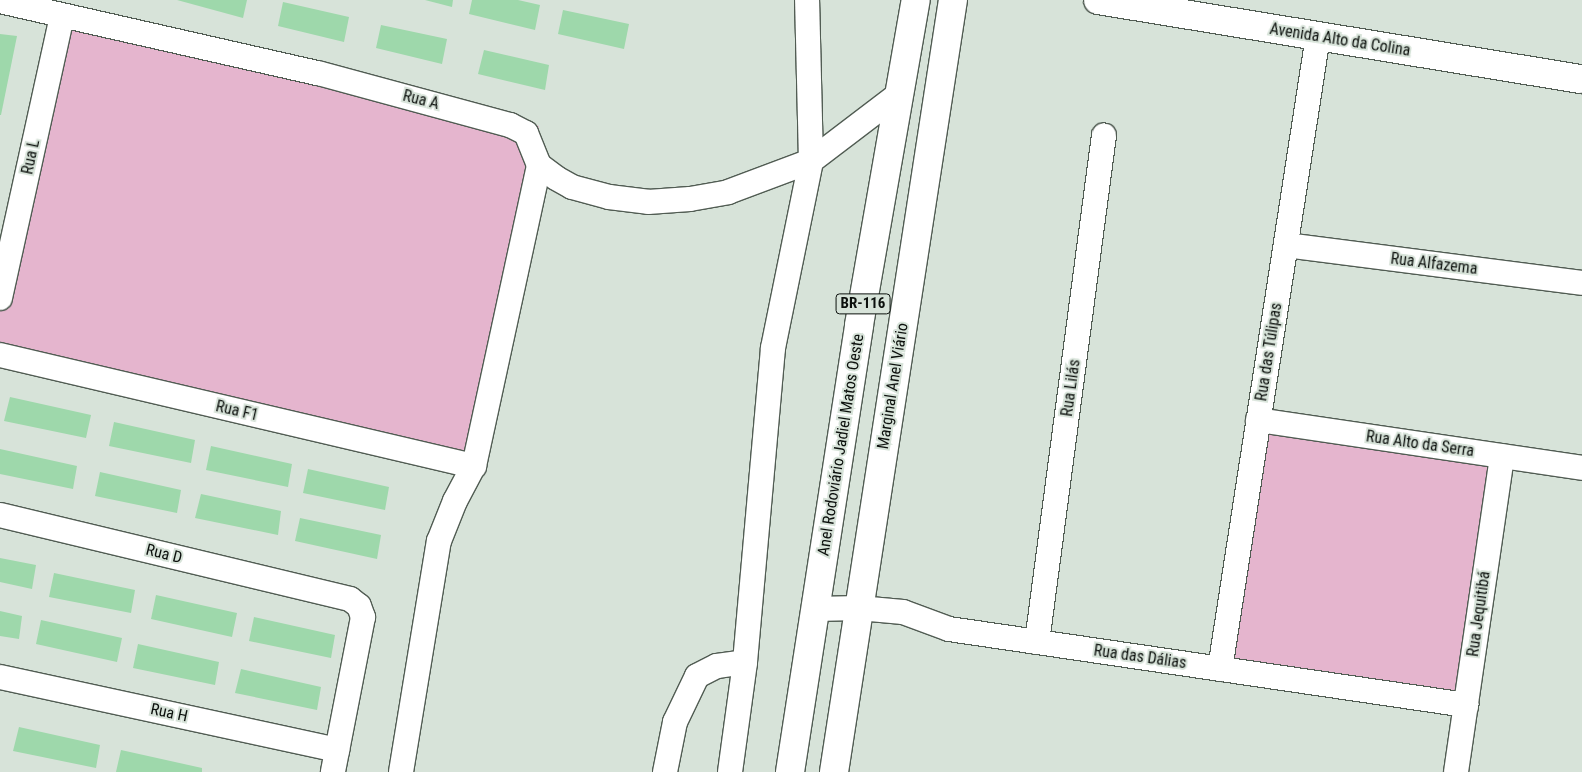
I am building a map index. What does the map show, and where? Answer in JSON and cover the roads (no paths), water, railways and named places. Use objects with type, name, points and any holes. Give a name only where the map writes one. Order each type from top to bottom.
[{"type":"main road","name":"Anel Rodoviário Jadiel Matos Oeste","points":[[790,772],[898,94],[916,0]]},
{"type":"main road","name":"Marginal Anel Viário","points":[[834,772],[953,0]]},
{"type":"main road","name":"Avenida Alto da Colina","points":[[1098,0],[1582,79]]},
{"type":"street","points":[[730,772],[745,662],[773,348],[811,161],[807,0]]},
{"type":"street","name":"Rua A","points":[[0,1],[318,73],[510,125],[526,133],[539,165]]},
{"type":"street","name":"Rua L","points":[[0,298],[62,16]]},
{"type":"street","name":"Rua das Túlipas","points":[[1220,669],[1318,36]]},
{"type":"street","points":[[401,772],[439,541],[455,501],[474,466],[539,165],[572,187],[609,197],[648,202],[728,192],[811,161],[898,94]]},
{"type":"street","name":"Rua Lilás","points":[[1037,642],[1104,134]]},
{"type":"street","name":"Rua Alfazema","points":[[1286,245],[1582,283]]},
{"type":"street","name":"Rua F1","points":[[0,355],[474,466]]},
{"type":"street","name":"Rua Alto da Serra","points":[[1258,420],[1582,468]]},
{"type":"street","name":"Rua Jequitibá","points":[[1456,772],[1502,456]]},
{"type":"street","name":"Rua D","points":[[0,515],[350,599],[359,606],[363,618],[335,761]]},
{"type":"street","name":"Rua das Dálias","points":[[815,610],[859,608],[903,612],[949,629],[1466,705]]},
{"type":"street","points":[[665,772],[675,722],[697,676],[717,666],[745,662]]},
{"type":"street","name":"Rua H","points":[[0,677],[335,761]]}]
